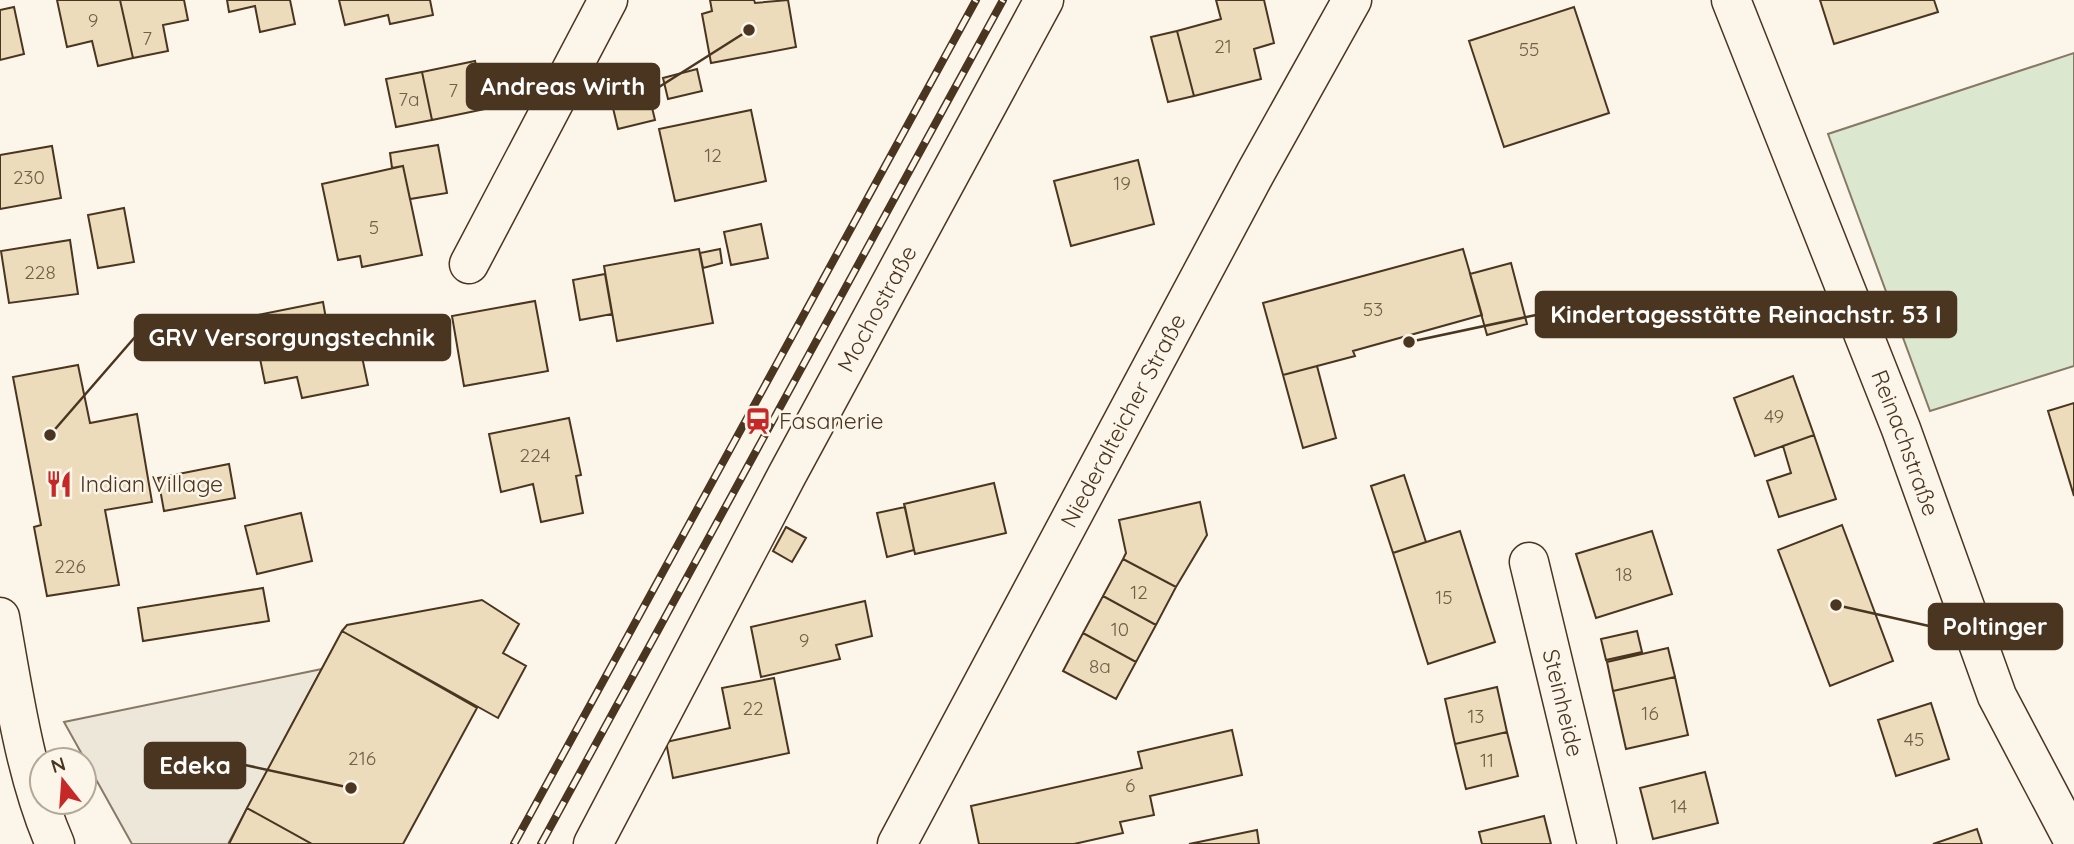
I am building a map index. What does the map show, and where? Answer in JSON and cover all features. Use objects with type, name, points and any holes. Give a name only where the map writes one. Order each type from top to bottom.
[{"type":"street","points":[[469,264],[608,0]]},
{"type":"street","name":"Mochostraße","points":[[593,844],[794,463],[1044,0]]},
{"type":"street","name":"Niederalteicher Straße","points":[[897,844],[1352,0]]},
{"type":"street","name":"Reinachstraße","points":[[1731,0],[1901,429],[1997,696],[2074,842]]},
{"type":"street","name":"Steinheide","points":[[1529,562],[1597,844]]},
{"type":"street","points":[[0,617],[35,786],[43,816],[55,844]]},
{"type":"green space","points":[[2074,53],[2074,366],[1930,411],[1828,134]]},
{"type":"shaded area","points":[[322,669],[228,844],[132,844],[98,783],[98,746],[77,746],[64,722]]},
{"type":"building","points":[[57,0],[120,0],[133,58],[98,66],[92,41],[67,47]]},
{"type":"building","points":[[120,0],[184,0],[188,20],[163,25],[168,51],[133,58]]},
{"type":"building","points":[[227,0],[290,0],[295,24],[260,32],[255,6],[229,12]]},
{"type":"building","points":[[339,0],[430,0],[433,15],[390,24],[388,15],[345,25]]},
{"type":"building","points":[[710,0],[754,0],[755,3],[788,0],[796,47],[711,63],[702,14],[712,11]]},
{"type":"building","points":[[1216,0],[1264,0],[1274,43],[1254,49],[1261,79],[1194,96],[1177,31],[1221,19]]},
{"type":"building","points":[[1820,0],[1934,0],[1938,12],[1834,44]]},
{"type":"building","points":[[14,7],[24,54],[0,60],[0,10]]},
{"type":"building","points":[[1574,7],[1609,113],[1504,147],[1469,41]]},
{"type":"building","points":[[1177,31],[1194,96],[1168,102],[1151,37]]},
{"type":"building","points":[[475,61],[485,109],[432,120],[422,72]]},
{"type":"building","points":[[697,69],[702,91],[668,99],[663,78]]},
{"type":"building","points":[[422,72],[432,120],[396,127],[386,79]]},
{"type":"building","points":[[650,99],[655,120],[618,129],[613,108]]},
{"type":"building","points":[[751,110],[766,181],[675,201],[659,129]]},
{"type":"building","points":[[438,145],[447,193],[410,199],[403,166],[392,168],[390,153]]},
{"type":"building","points":[[52,146],[61,198],[0,209],[0,155]]},
{"type":"building","points":[[1138,160],[1154,224],[1071,246],[1054,181]]},
{"type":"building","points":[[403,166],[422,255],[362,267],[360,256],[338,260],[322,184]]},
{"type":"building","points":[[124,208],[134,262],[98,268],[88,215]]},
{"type":"building","points":[[761,224],[768,258],[731,265],[724,232]]},
{"type":"building","points":[[70,240],[78,294],[9,303],[1,251]]},
{"type":"building","points":[[699,249],[713,323],[617,341],[604,266]]},
{"type":"building","points":[[720,249],[722,263],[703,268],[700,253]]},
{"type":"building","points":[[1463,249],[1482,315],[1353,351],[1355,356],[1283,375],[1263,303]]},
{"type":"building","points":[[1511,263],[1527,324],[1487,335],[1470,274]]},
{"type":"building","points":[[605,274],[612,314],[580,320],[573,280]]},
{"type":"building","points":[[535,301],[548,371],[464,386],[452,316]]},
{"type":"building","points":[[323,302],[328,330],[355,324],[368,385],[302,398],[297,377],[265,383],[257,344],[208,355],[202,326]]},
{"type":"building","points":[[78,365],[90,423],[137,414],[152,502],[105,510],[119,585],[47,596],[34,527],[41,525],[13,377]]},
{"type":"building","points":[[1317,366],[1336,438],[1303,448],[1283,375]]},
{"type":"building","points":[[1793,376],[1814,435],[1755,456],[1734,398]]},
{"type":"building","points":[[2074,403],[2074,496],[2048,411]]},
{"type":"building","points":[[569,418],[581,475],[576,476],[583,513],[541,522],[533,484],[501,492],[489,434]]},
{"type":"building","points":[[1814,435],[1836,499],[1779,517],[1767,481],[1791,473],[1783,446]]},
{"type":"building","points":[[229,464],[235,498],[164,511],[158,478]]},
{"type":"building","points":[[1404,475],[1426,542],[1393,553],[1371,486]]},
{"type":"building","points":[[994,483],[1006,533],[915,554],[904,504]]},
{"type":"building","points":[[1200,502],[1207,535],[1176,587],[1123,559],[1126,553],[1119,520]]},
{"type":"building","points":[[905,507],[914,550],[887,557],[877,513]]},
{"type":"building","points":[[301,513],[312,561],[257,574],[245,526]]},
{"type":"building","points":[[1842,525],[1893,661],[1830,686],[1778,550]]},
{"type":"building","points":[[786,527],[806,538],[792,562],[773,551]]},
{"type":"building","points":[[1460,531],[1495,642],[1428,664],[1393,553]]},
{"type":"building","points":[[1652,531],[1672,594],[1596,618],[1576,554]]},
{"type":"building","points":[[1123,559],[1176,587],[1156,625],[1103,596]]},
{"type":"building","points":[[263,588],[269,621],[143,641],[138,608]]},
{"type":"building","points":[[1103,596],[1156,625],[1136,662],[1083,633]]},
{"type":"building","points":[[482,600],[519,624],[503,653],[526,666],[498,718],[342,631],[347,625]]},
{"type":"building","points":[[865,601],[872,636],[836,645],[840,659],[761,677],[751,627]]},
{"type":"building","points":[[342,631],[477,708],[403,844],[312,844],[247,808]]},
{"type":"building","points":[[1637,631],[1642,652],[1606,660],[1601,639]]},
{"type":"building","points":[[1083,633],[1136,662],[1116,699],[1063,671]]},
{"type":"building","points":[[1668,648],[1675,677],[1613,691],[1607,662]]},
{"type":"building","points":[[1675,677],[1688,735],[1626,749],[1613,691]]},
{"type":"building","points":[[774,678],[789,753],[673,778],[666,742],[730,728],[722,688]]},
{"type":"building","points":[[1497,687],[1507,732],[1455,744],[1445,699]]},
{"type":"building","points":[[1931,703],[1949,759],[1896,776],[1878,720]]},
{"type":"building","points":[[1232,730],[1242,775],[1150,796],[1154,815],[1120,822],[1123,833],[1074,844],[979,844],[971,806],[1142,768],[1138,752]]},
{"type":"building","points":[[1507,732],[1518,776],[1466,789],[1455,744]]},
{"type":"building","points":[[1705,772],[1718,823],[1653,839],[1640,788]]},
{"type":"building","points":[[247,808],[312,844],[229,844]]},
{"type":"building","points":[[1544,816],[1551,844],[1482,844],[1479,832]]},
{"type":"building","points":[[1977,829],[1982,844],[1933,844]]},
{"type":"building","points":[[1257,830],[1259,844],[1189,844]]},
{"type":"railway","points":[[514,844],[976,0]]},
{"type":"railway","points":[[541,844],[1003,0]]},
{"type":"place","name":"Andreas Wirth","points":[[749,30]]},
{"type":"place","name":"Kindertagesstätte Reinachstr. 53 I","points":[[1409,342]]},
{"type":"place","name":"Fasanerie","points":[[758,421]]},
{"type":"place","name":"GRV Versorgungstechnik","points":[[50,435]]},
{"type":"place","name":"Indian Village","points":[[59,484]]},
{"type":"place","name":"Poltinger","points":[[1836,605]]},
{"type":"place","name":"Edeka","points":[[351,788]]}]
